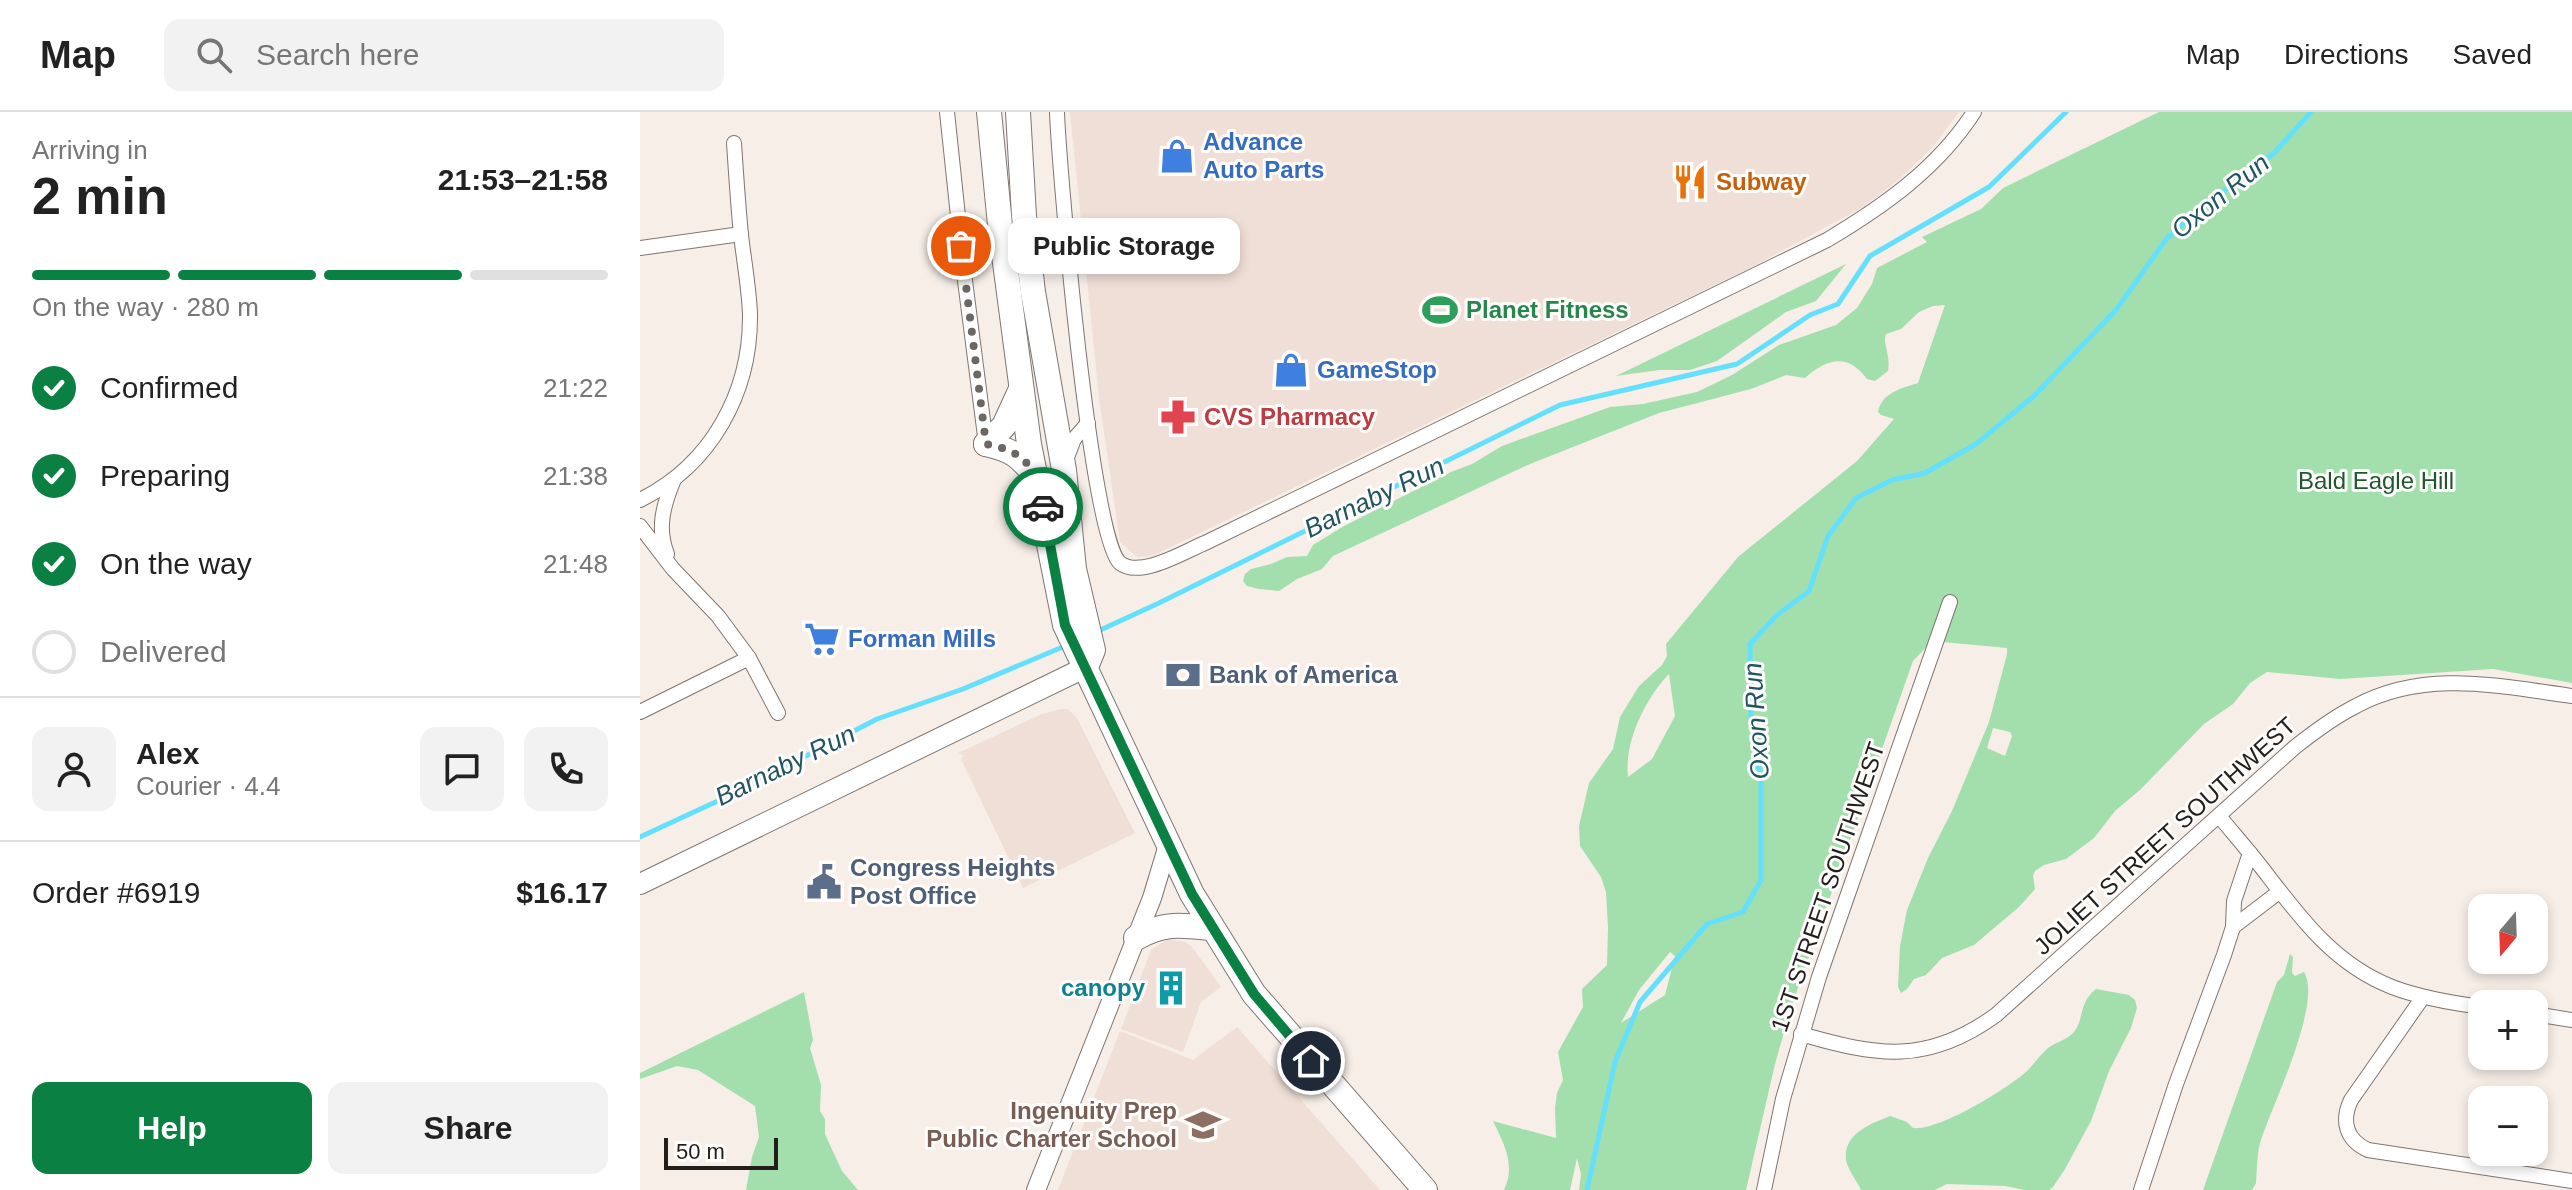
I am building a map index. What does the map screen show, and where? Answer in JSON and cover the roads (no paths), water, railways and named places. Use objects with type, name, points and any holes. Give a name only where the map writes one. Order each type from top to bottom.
[{"type":"main road","points":[[989,112],[1002,241],[1029,444],[1086,657],[1168,845],[1211,928],[1254,994],[1425,1190]]},
{"type":"main road","points":[[1018,112],[1024,216],[1033,292],[1064,470],[1074,569],[1074,618]]},
{"type":"main road","points":[[986,444],[1004,426],[1021,389]]},
{"type":"main road","points":[[986,444],[1017,454],[1037,478]]},
{"type":"main road","points":[[640,884],[1086,657]]},
{"type":"main road","points":[[1136,938],[1166,925],[1211,928]]},
{"type":"street","points":[[947,112],[986,444]]},
{"type":"street","points":[[1057,112],[1069,264],[1103,518],[1108,542],[1117,560],[1131,568],[1146,568],[1205,543],[1827,240],[1868,216],[1928,168],[1960,134],[1974,112]]},
{"type":"street","points":[[640,500],[673,481],[703,452],[731,406],[743,373],[748,354],[750,312],[734,143]]},
{"type":"street","points":[[640,248],[741,234]]},
{"type":"street","points":[[1064,470],[1074,439],[1088,423]]},
{"type":"street","points":[[673,481],[664,502],[662,521],[663,543],[673,569]]},
{"type":"street","points":[[640,526],[673,569],[718,616],[749,658],[778,713]]},
{"type":"street","name":"1ST STREET SOUTHWEST","points":[[1764,1190],[1801,1034],[1860,855],[1950,602]]},
{"type":"street","points":[[640,712],[749,658]]},
{"type":"street","name":"JOLIET STREET SOUTHWEST","points":[[1801,1034],[1854,1049],[1890,1053],[1928,1048],[1969,1033],[1996,1015],[2295,747],[2355,706],[2397,689],[2446,681],[2572,696]]},
{"type":"street","points":[[2219,816],[2318,938],[2346,961],[2378,981],[2423,997],[2468,1005]]},
{"type":"street","points":[[1036,1190],[1136,938],[1168,845]]},
{"type":"street","points":[[2141,1190],[2233,927],[2234,901],[2250,853]]},
{"type":"street","points":[[2233,927],[2279,892]]},
{"type":"street","points":[[2423,997],[2351,1100],[2345,1119],[2351,1137],[2368,1150],[2572,1181]]},
{"type":"street","points":[[2548,1016],[2572,1020]]},
{"type":"waterway","name":"Barnaby Run","points":[[1096,632],[1560,405],[1737,364],[1810,315],[1838,304],[1870,256],[1989,187],[2066,112]]},
{"type":"waterway","name":"Oxon Run","points":[[1587,1190],[1615,1062],[1640,1002],[1707,924],[1743,912],[1761,880],[1761,783],[1751,717],[1750,644],[1777,615],[1809,591],[1828,536],[1856,498],[1892,480],[1925,473],[1976,444],[2034,396],[2116,310],[2167,238],[2274,153],[2311,112]]},
{"type":"waterway","name":"Barnaby Run","points":[[640,837],[735,793],[877,719],[963,689],[1065,646]]},
{"type":"place","name":"Advance Auto Parts","points":[[1177,156]]},
{"type":"place","name":"Subway","points":[[1690,182]]},
{"type":"place","name":"Public Storage","points":[[961,246]]},
{"type":"place","name":"Planet Fitness","points":[[1440,310]]},
{"type":"place","name":"GameStop","points":[[1291,370]]},
{"type":"place","name":"CVS Pharmacy","points":[[1178,417]]},
{"type":"place","name":"Forman Mills","points":[[822,639]]},
{"type":"place","name":"Bank of America","points":[[1183,675]]},
{"type":"place","name":"Congress Heights Post Office","points":[[824,882]]},
{"type":"place","name":"canopy","points":[[1171,988]]},
{"type":"place","name":"Ingenuity Prep Public Charter School","points":[[1203,1125]]},
{"type":"park label","name":"Bald Eagle Hill","points":[[2376,481]]}]
